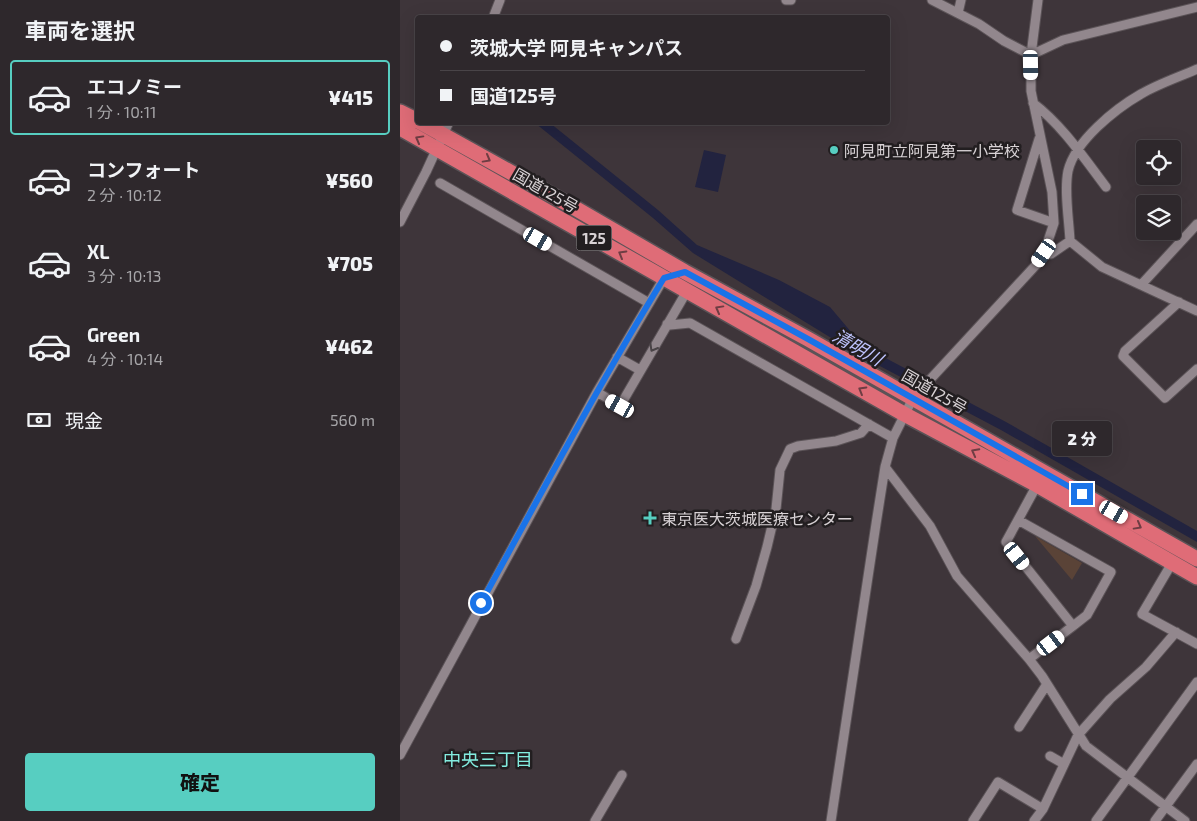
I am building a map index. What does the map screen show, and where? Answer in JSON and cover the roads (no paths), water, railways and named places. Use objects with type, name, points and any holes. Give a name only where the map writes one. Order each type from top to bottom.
[{"type":"highway","name":"国道125号","points":[[400,112],[415,120]]},
{"type":"highway","name":"国道125号","points":[[424,125],[573,207],[685,272],[913,398],[1197,559]]},
{"type":"highway","name":"国道125号","points":[[400,128],[444,136],[664,278],[904,414],[1037,485],[1197,577]]},
{"type":"street","points":[[494,15],[500,0]]},
{"type":"street","points":[[786,0],[791,0]]},
{"type":"street","points":[[932,0],[979,24],[1004,41],[1031,55]]},
{"type":"street","points":[[958,13],[961,0]]},
{"type":"street","points":[[831,821],[885,467],[893,438],[913,398],[1026,278],[1044,253],[1054,223],[1052,192],[1031,91],[1031,55],[1038,0]]},
{"type":"street","points":[[1031,55],[1063,40],[1197,7]]},
{"type":"street","points":[[1197,69],[1141,94],[1119,109],[1092,133],[1078,150],[1068,173],[1067,190],[1070,241],[1102,267],[1197,311]]},
{"type":"street","points":[[1033,102],[1045,112],[1078,150],[1106,187]]},
{"type":"street","points":[[400,222],[444,136]]},
{"type":"street","points":[[1040,137],[1017,210],[1054,223]]},
{"type":"street","points":[[440,183],[649,303]]},
{"type":"street","points":[[1141,285],[1197,224]]},
{"type":"street","points":[[1044,253],[1051,254],[1070,241]]},
{"type":"street","points":[[400,755],[597,392],[617,357],[664,278],[685,272],[687,291],[620,406],[597,392]]},
{"type":"street","points":[[1178,302],[1125,351],[1123,356],[1165,398],[1197,369]]},
{"type":"street","points":[[667,324],[670,326],[690,323],[893,438]]},
{"type":"street","points":[[617,357],[640,370]]},
{"type":"street","points":[[736,638],[756,586],[776,509],[780,470],[790,449],[798,446],[836,441],[861,433],[869,424]]},
{"type":"street","points":[[885,467],[930,526],[956,576],[1029,659],[1086,746],[1185,821]]},
{"type":"street","points":[[1037,485],[1006,542],[1073,626]]},
{"type":"street","points":[[1018,520],[1111,572],[1086,615],[1029,659]]},
{"type":"street","points":[[1172,562],[1142,614],[1197,644]]},
{"type":"street","points":[[1034,821],[1043,809],[1078,735],[1110,700],[1146,667],[1176,632]]},
{"type":"street","points":[[1096,821],[1197,682]]},
{"type":"street","points":[[1019,727],[1047,684]]},
{"type":"street","points":[[1050,756],[1064,764]]},
{"type":"street","points":[[1155,821],[1197,764]]},
{"type":"street","points":[[595,821],[622,775]]},
{"type":"street","points":[[973,821],[998,782],[1043,809]]},
{"type":"water","name":"清明川","points":[[537,125],[552,125],[658,210],[697,245],[779,280],[830,307],[863,346],[1006,422],[1197,531],[1197,542],[1001,430],[859,355],[693,253],[653,218]]},
{"type":"water","points":[[704,150],[726,155],[718,192],[695,187]]},
{"type":"place","name":"阿見町立阿見第一小学校","points":[[834,150]]},
{"type":"place","name":"東京医大茨城医療センター","points":[[650,518]]},
{"type":"district","name":"中央三丁目","points":[[488,759]]}]
